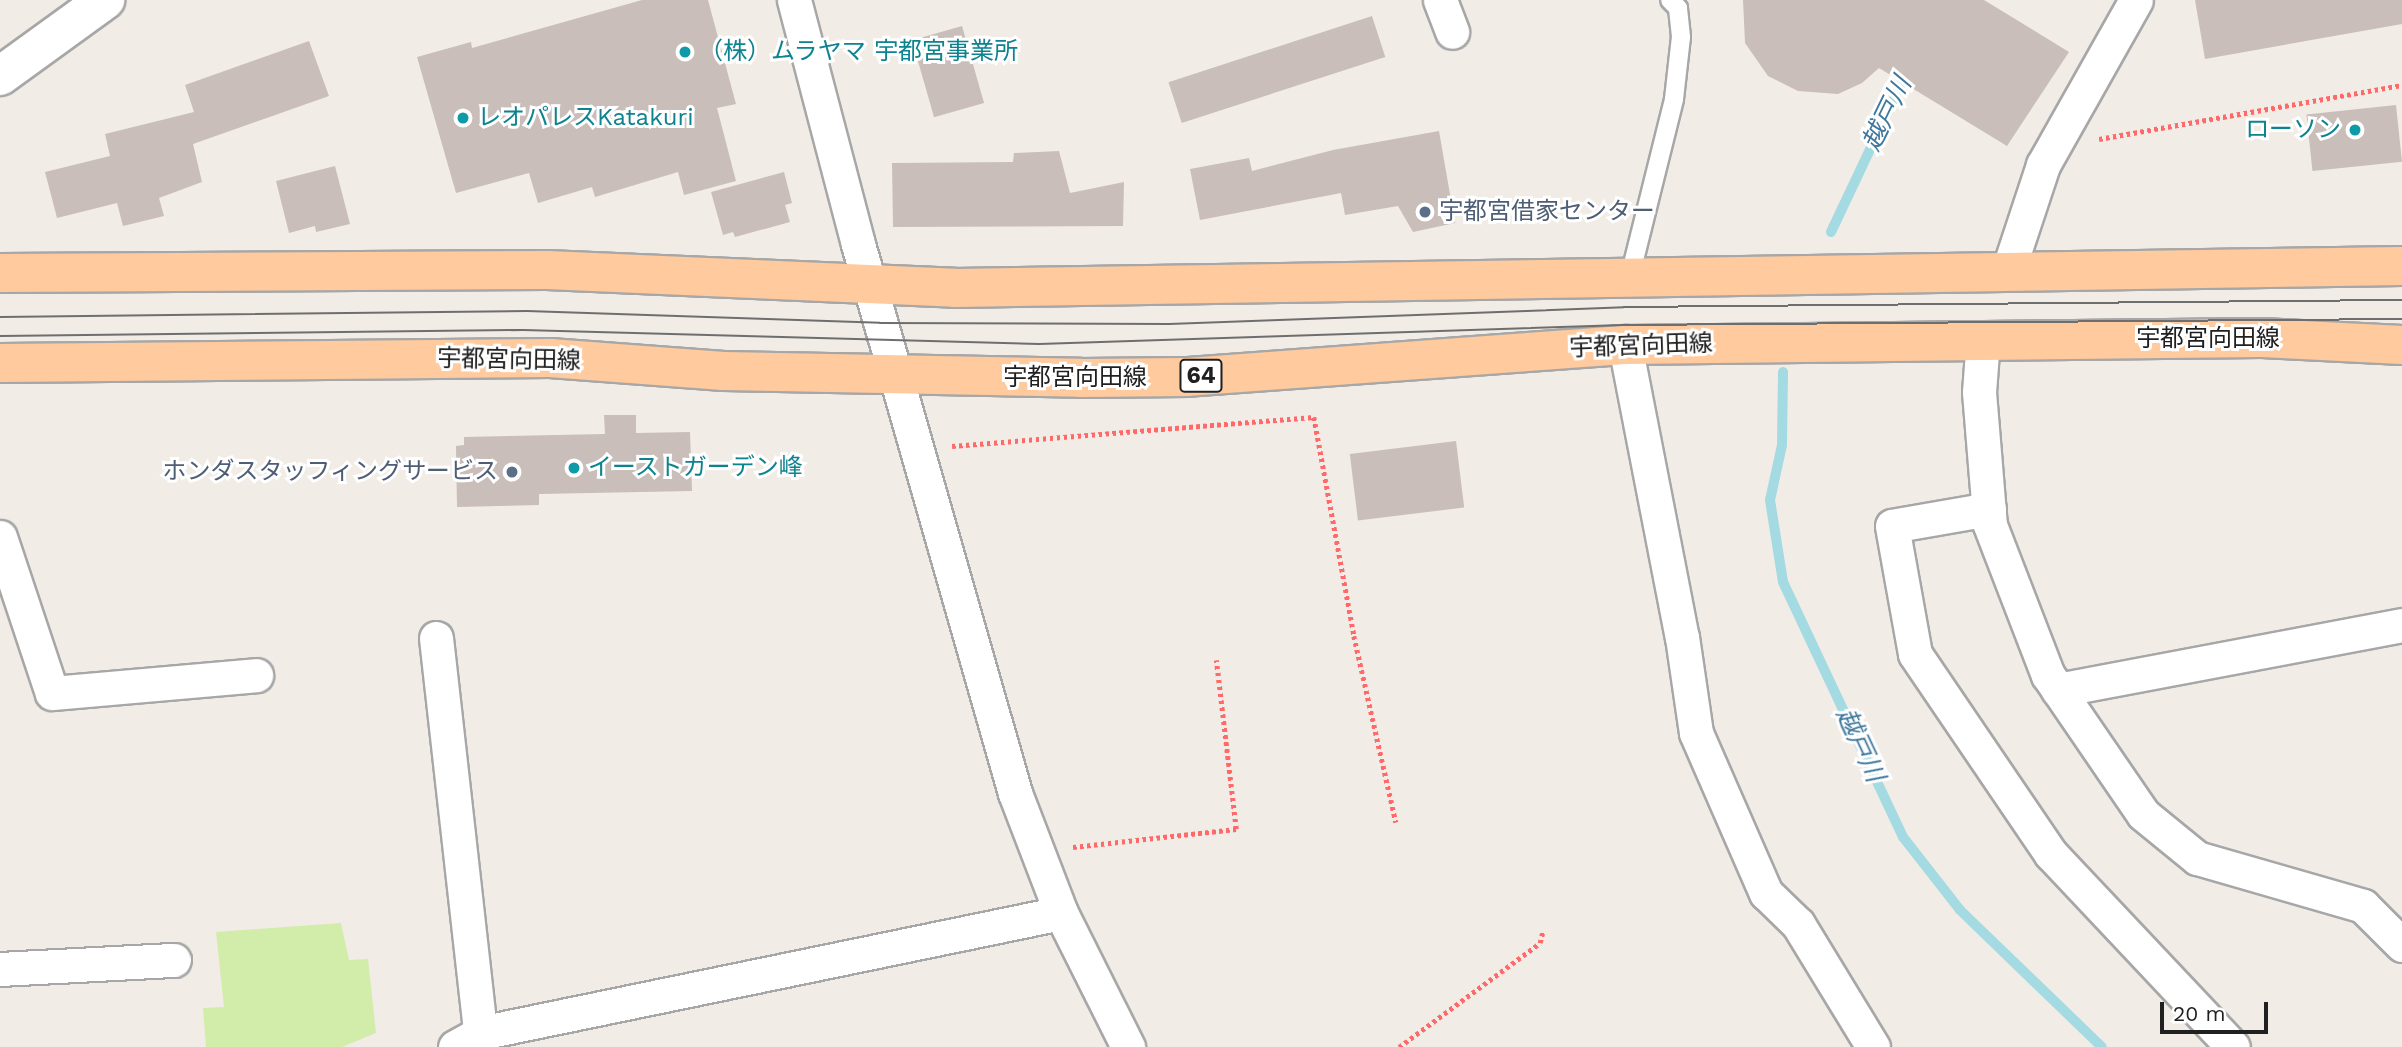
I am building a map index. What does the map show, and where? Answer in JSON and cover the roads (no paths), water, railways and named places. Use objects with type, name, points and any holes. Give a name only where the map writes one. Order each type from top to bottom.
[{"type":"main road","points":[[0,273],[547,270],[871,288],[2402,267]]},
{"type":"main road","name":"宇都宮向田線","points":[[0,363],[550,358],[724,371],[895,376],[1187,377],[1625,345],[1983,338],[2262,338],[2402,345]]},
{"type":"street","points":[[0,76],[105,0]]},
{"type":"street","points":[[794,0],[895,376],[1034,852],[1061,913],[1128,1047]]},
{"type":"street","points":[[1440,0],[1452,32]]},
{"type":"street","points":[[2008,271],[2053,147],[2136,0]]},
{"type":"street","points":[[1983,338],[1979,392],[1989,509],[2043,662],[2058,690],[2143,814],[2197,858],[2363,906],[2402,945]]},
{"type":"street","points":[[1625,345],[1682,637],[1696,733],[1766,893],[1798,924],[1873,1047]]},
{"type":"street","points":[[1989,509],[1892,526],[1915,653],[2051,854],[2233,1047]]},
{"type":"street","points":[[0,537],[52,693],[256,675]]},
{"type":"street","points":[[2058,690],[2402,625]]},
{"type":"street","points":[[436,638],[467,1040],[1061,913]]},
{"type":"street","points":[[0,970],[174,960]]},
{"type":"lane","points":[[1630,276],[1674,99],[1681,37],[1678,8],[1670,0]]},
{"type":"waterway","name":"越戸川","points":[[1831,232],[1907,71]]},
{"type":"waterway","name":"越戸川","points":[[1783,372],[1782,445],[1770,500],[1783,582],[1903,837],[1960,910],[2102,1047]]},
{"type":"tram line","points":[[0,317],[527,311],[880,323],[1169,324],[1624,307],[2402,300]]},
{"type":"tram line","points":[[0,336],[523,330],[1039,344],[1623,325],[2402,319]]},
{"type":"place","name":"（株）ムラヤマ 宇都宮事業所","points":[[685,52]]},
{"type":"place","name":"レオパレスKatakuri","points":[[463,118]]},
{"type":"place","name":"ローソン","points":[[2355,130]]},
{"type":"place","name":"宇都宮借家センター","points":[[1425,212]]},
{"type":"place","name":"イーストガーデン峰","points":[[574,468]]},
{"type":"place","name":"ホンダスタッフィングサービス","points":[[512,472]]}]
